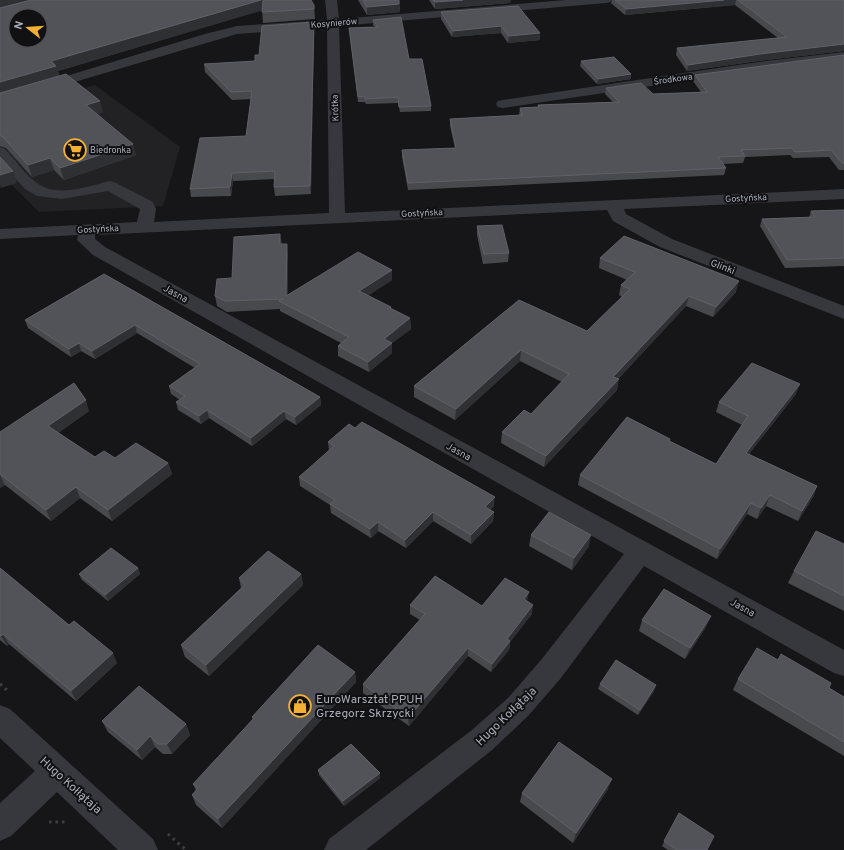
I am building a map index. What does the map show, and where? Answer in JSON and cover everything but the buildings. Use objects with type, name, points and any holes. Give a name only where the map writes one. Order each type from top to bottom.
[{"type":"street","name":"Krótka","points":[[331,0],[333,23],[338,217]]},
{"type":"street","name":"Kosynierów","points":[[0,100],[218,34],[247,29],[606,0]]},
{"type":"street","points":[[402,6],[410,17]]},
{"type":"street","name":"Środkowa","points":[[503,104],[758,66],[844,56]]},
{"type":"street","points":[[0,152],[34,188],[44,192],[55,194],[73,193],[110,186],[147,206],[148,209],[145,226]]},
{"type":"street","name":"Gostyńska","points":[[0,234],[844,194]]},
{"type":"street","name":"Glinki","points":[[613,205],[620,217],[624,220],[666,244],[844,313]]},
{"type":"street","name":"Jasna","points":[[87,229],[86,240],[99,251],[844,664]]},
{"type":"street","name":"Hugo Kołłątaja","points":[[340,850],[482,740],[518,707],[551,669],[641,551]]},
{"type":"street","name":"Hugo Kołłątaja","points":[[0,719],[142,850]]},
{"type":"street","points":[[0,825],[56,772]]},
{"type":"shaded area","points":[[95,85],[180,147],[163,206],[39,212],[0,173],[0,114]]},
{"type":"place","name":"Biedronka","points":[[75,150]]},
{"type":"place","name":"EuroWarsztat PPUH Grzegorz Skrzycki","points":[[300,706]]}]
